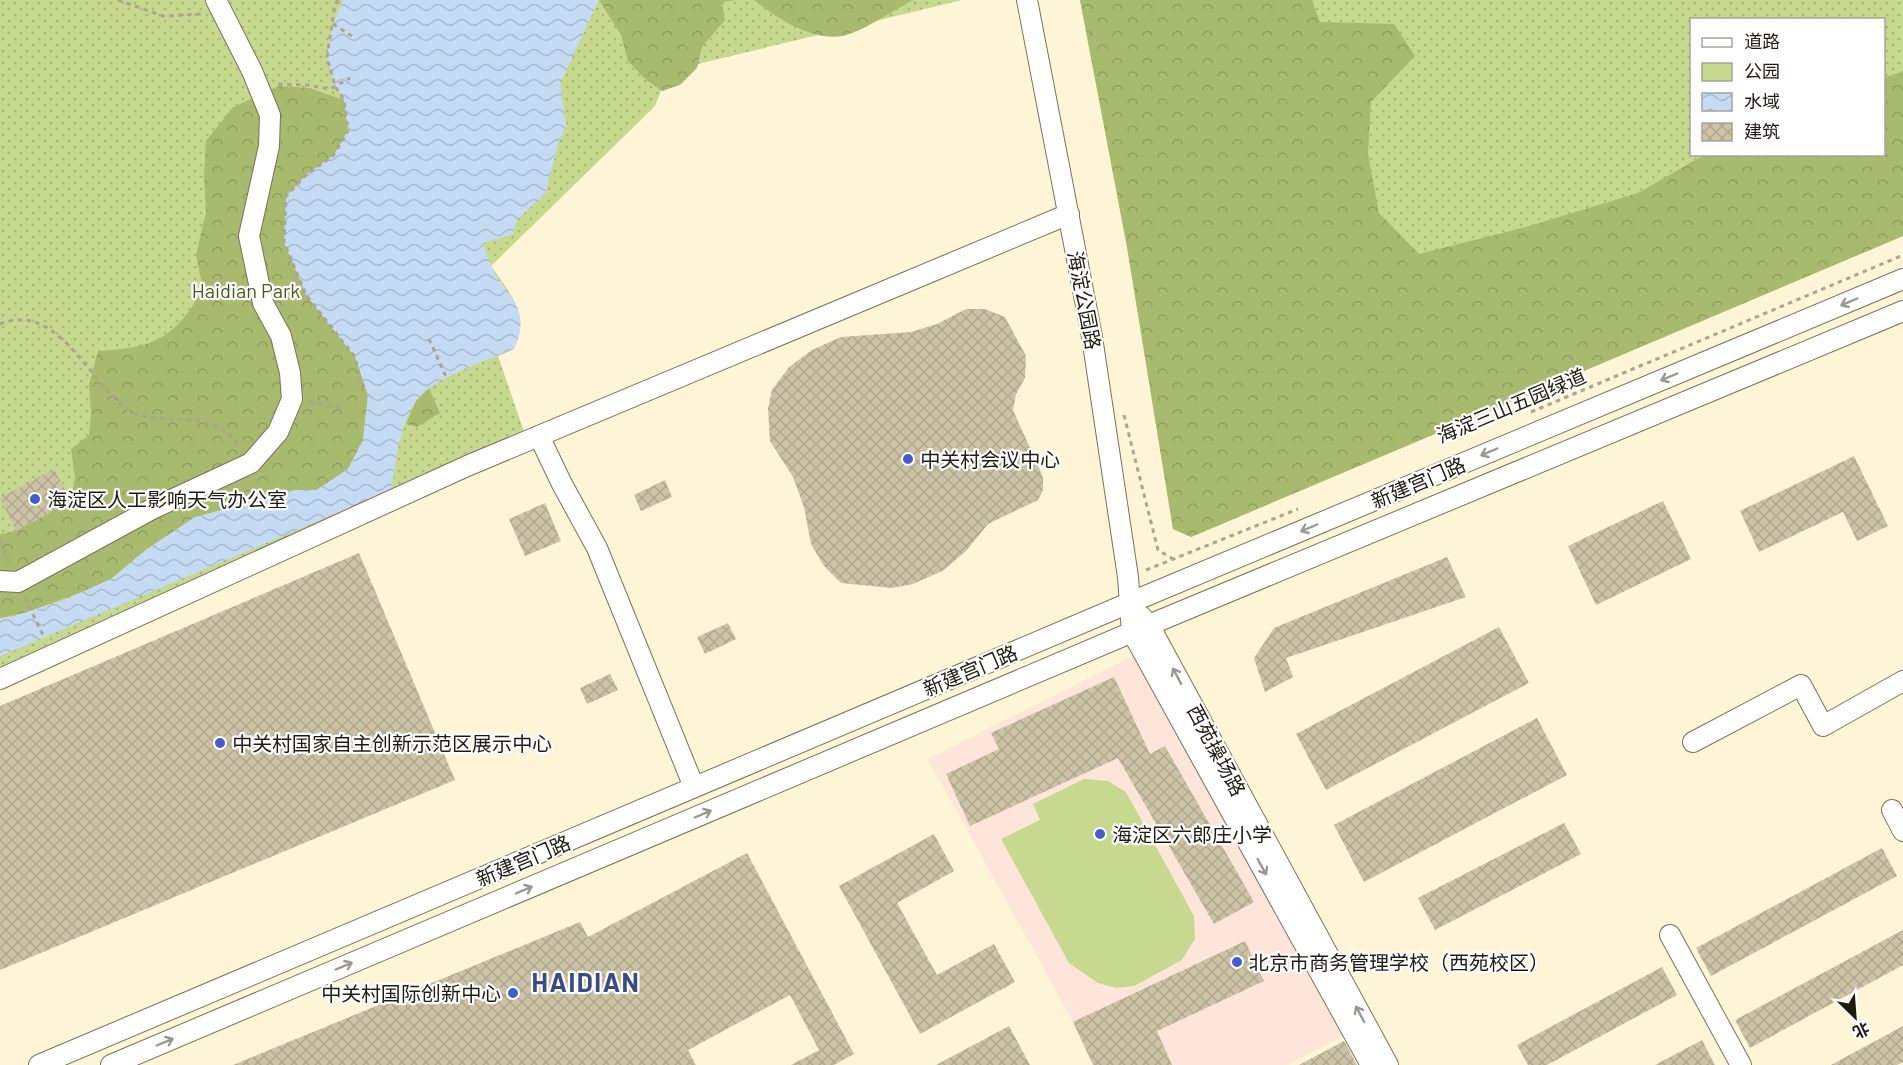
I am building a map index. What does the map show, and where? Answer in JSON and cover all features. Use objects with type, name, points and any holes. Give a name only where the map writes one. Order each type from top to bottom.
[{"type":"street","name":"海淀公园路","points":[[1027,0],[1092,337],[1128,577],[1129,603],[1140,628]]},
{"type":"street","points":[[0,581],[18,582],[152,509],[251,463],[278,432],[292,399],[290,373],[282,336],[263,303],[249,236],[269,146],[270,115],[219,6]]},
{"type":"street","points":[[0,679],[467,466],[1068,214]]},
{"type":"street","name":"新建宫门路","points":[[39,1065],[1129,603],[1903,279]]},
{"type":"street","name":"新建宫门路","points":[[111,1065],[1140,628],[1903,311]]},
{"type":"street","points":[[539,435],[562,484],[597,548],[694,787]]},
{"type":"street","name":"西苑操场路","points":[[1140,628],[1371,1065]]},
{"type":"street","name":"西苑操场路","points":[[1140,628],[1388,1065]]},
{"type":"street","points":[[1693,742],[1801,685],[1823,726],[1903,681]]},
{"type":"street","points":[[1892,810],[1903,831]]},
{"type":"street","points":[[1670,935],[1741,1065]]},
{"type":"path","points":[[117,0],[163,16],[219,6]]},
{"type":"path","points":[[338,0],[335,5],[327,57],[335,86],[344,100],[348,131],[333,156],[307,174],[286,196],[284,242],[306,295],[355,357],[364,396]]},
{"type":"path","points":[[333,24],[355,38]]},
{"type":"path","points":[[260,91],[279,84],[308,85],[330,89],[350,78]]},
{"type":"path","name":"海淀三山五园绿道","points":[[1526,414],[1903,255]]},
{"type":"path","points":[[0,324],[21,321],[37,324],[55,332],[71,346],[112,397],[127,409],[144,416],[201,420],[216,425],[232,437],[251,463]]},
{"type":"path","points":[[429,339],[447,379]]},
{"type":"path","points":[[292,399],[341,408]]},
{"type":"path","points":[[1128,577],[1304,507]]},
{"type":"path","points":[[31,610],[44,637]]},
{"type":"shaded area","name":"海淀区六郎庄小学","points":[[1133,656],[1344,1035],[1288,1065],[1097,1065],[928,759]]},
{"type":"green space","name":"Haidian Park","points":[[0,0],[962,0],[669,71],[655,106],[491,266],[511,296],[519,315],[520,326],[514,349],[498,356],[527,440],[0,674]]},
{"type":"green space","points":[[599,0],[736,0],[722,2],[725,20],[702,47],[697,68],[680,85],[662,91],[645,79],[628,61],[621,35]]},
{"type":"green space","points":[[754,0],[913,0],[850,34],[831,37],[795,27]]},
{"type":"green space","points":[[1080,0],[1903,0],[1903,236],[1191,537],[1173,529],[1127,247]]},
{"type":"green space","points":[[1080,0],[1312,0],[1320,22],[1394,24],[1415,56],[1371,102],[1368,154],[1379,213],[1419,254],[1526,227],[1638,193],[1702,156],[1885,156],[1885,78],[1903,71],[1903,236],[1191,537],[1173,529],[1127,247]]},
{"type":"green space","points":[[279,86],[309,88],[344,100],[348,131],[333,156],[307,174],[306,295],[355,357],[368,395],[363,440],[348,469],[316,490],[295,490],[147,549],[111,579],[85,591],[24,613],[0,618],[0,534],[16,531],[71,501],[75,478],[71,449],[89,435],[91,413],[89,385],[98,351],[135,347],[161,337],[183,319],[203,289],[196,255],[206,212],[204,176],[206,141],[232,108]]},
{"type":"green space","points":[[429,388],[440,413],[417,427],[406,424],[416,401]]},
{"type":"green space","points":[[1084,779],[1108,781],[1126,792],[1194,916],[1195,939],[1182,960],[1134,986],[1116,988],[1098,983],[1069,963],[1001,839],[1040,820],[1033,804]]},
{"type":"water","points":[[343,0],[599,0],[560,83],[566,125],[558,145],[545,194],[516,221],[513,234],[483,243],[491,265],[519,313],[521,323],[514,349],[447,377],[423,393],[416,401],[402,432],[391,490],[0,656],[0,618],[11,617],[62,601],[111,579],[147,549],[195,517],[295,490],[317,490],[348,469],[363,440],[368,395],[355,357],[306,295],[284,242],[286,196],[307,174],[333,156],[348,131],[344,100],[335,86],[327,57],[333,24]]},
{"type":"building","name":"中关村会议中心","points":[[966,309],[985,309],[1005,317],[1026,356],[1025,378],[1016,394],[1013,410],[1043,477],[1043,490],[1038,500],[988,524],[966,551],[944,570],[913,584],[892,588],[841,583],[824,566],[811,544],[804,507],[793,477],[770,441],[768,409],[772,390],[789,367],[812,350],[841,337],[911,332],[937,324]]},
{"type":"building","points":[[1854,456],[1888,526],[1857,541],[1843,512],[1759,552],[1740,511]]},
{"type":"building","name":"海淀区人工影响天气办公室","points":[[54,469],[71,501],[16,531],[0,498]]},
{"type":"building","points":[[665,480],[672,497],[641,511],[634,495]]},
{"type":"building","points":[[1663,501],[1691,559],[1596,605],[1568,546]]},
{"type":"building","points":[[545,503],[561,541],[525,556],[509,519]]},
{"type":"building","name":"中关村国家自主创新示范区展示中心","points":[[359,553],[455,780],[0,970],[0,706]]},
{"type":"building","points":[[1447,557],[1466,597],[1286,658],[1293,677],[1265,692],[1254,658],[1274,628]]},
{"type":"building","points":[[728,623],[736,639],[705,654],[697,637]]},
{"type":"building","points":[[1499,627],[1529,683],[1326,790],[1296,734]]},
{"type":"building","points":[[610,674],[618,690],[587,704],[580,688]]},
{"type":"building","points":[[1114,677],[1150,754],[1165,746],[1254,902],[1214,924],[1118,758],[970,826],[946,774],[999,749],[991,733]]},
{"type":"building","points":[[1537,718],[1567,775],[1364,882],[1334,825]]},
{"type":"building","points":[[1564,823],[1581,854],[1435,930],[1418,898]]},
{"type":"building","points":[[934,834],[954,871],[897,903],[937,975],[994,944],[1015,982],[920,1034],[839,886]]},
{"type":"building","points":[[1882,848],[1897,876],[1711,976],[1696,948]]},
{"type":"building","points":[[747,853],[854,1054],[834,1065],[791,1065],[819,1050],[790,995],[688,1050],[696,1065],[233,1065],[580,922],[588,937]]},
{"type":"building","points":[[1903,930],[1903,965],[1750,1048],[1735,1020]]},
{"type":"building","points":[[1245,941],[1264,981],[1157,1031],[1172,1065],[1093,1065],[1073,1022]]},
{"type":"building","points":[[1662,967],[1677,995],[1547,1065],[1528,1065],[1517,1045]]},
{"type":"building","points":[[1009,1026],[1030,1065],[936,1065]]},
{"type":"building","points":[[1903,1026],[1903,1062],[1897,1065],[1831,1065]]},
{"type":"building","points":[[1702,1040],[1715,1065],[1655,1065]]},
{"type":"building","points":[[1344,1041],[1357,1065],[1299,1065]]},
{"type":"place","name":"中关村会议中心","points":[[908,459]]},
{"type":"place","name":"海淀区人工影响天气办公室","points":[[35,499]]},
{"type":"place","name":"中关村国家自主创新示范区展示中心","points":[[220,743]]},
{"type":"place","name":"海淀区六郎庄小学","points":[[1100,834]]},
{"type":"place","name":"北京市商务管理学校（西苑校区）","points":[[1237,962]]},
{"type":"place","name":"中关村国际创新中心","points":[[513,993]]},
{"type":"district","name":"HAIDIAN","points":[[586,981]]}]
